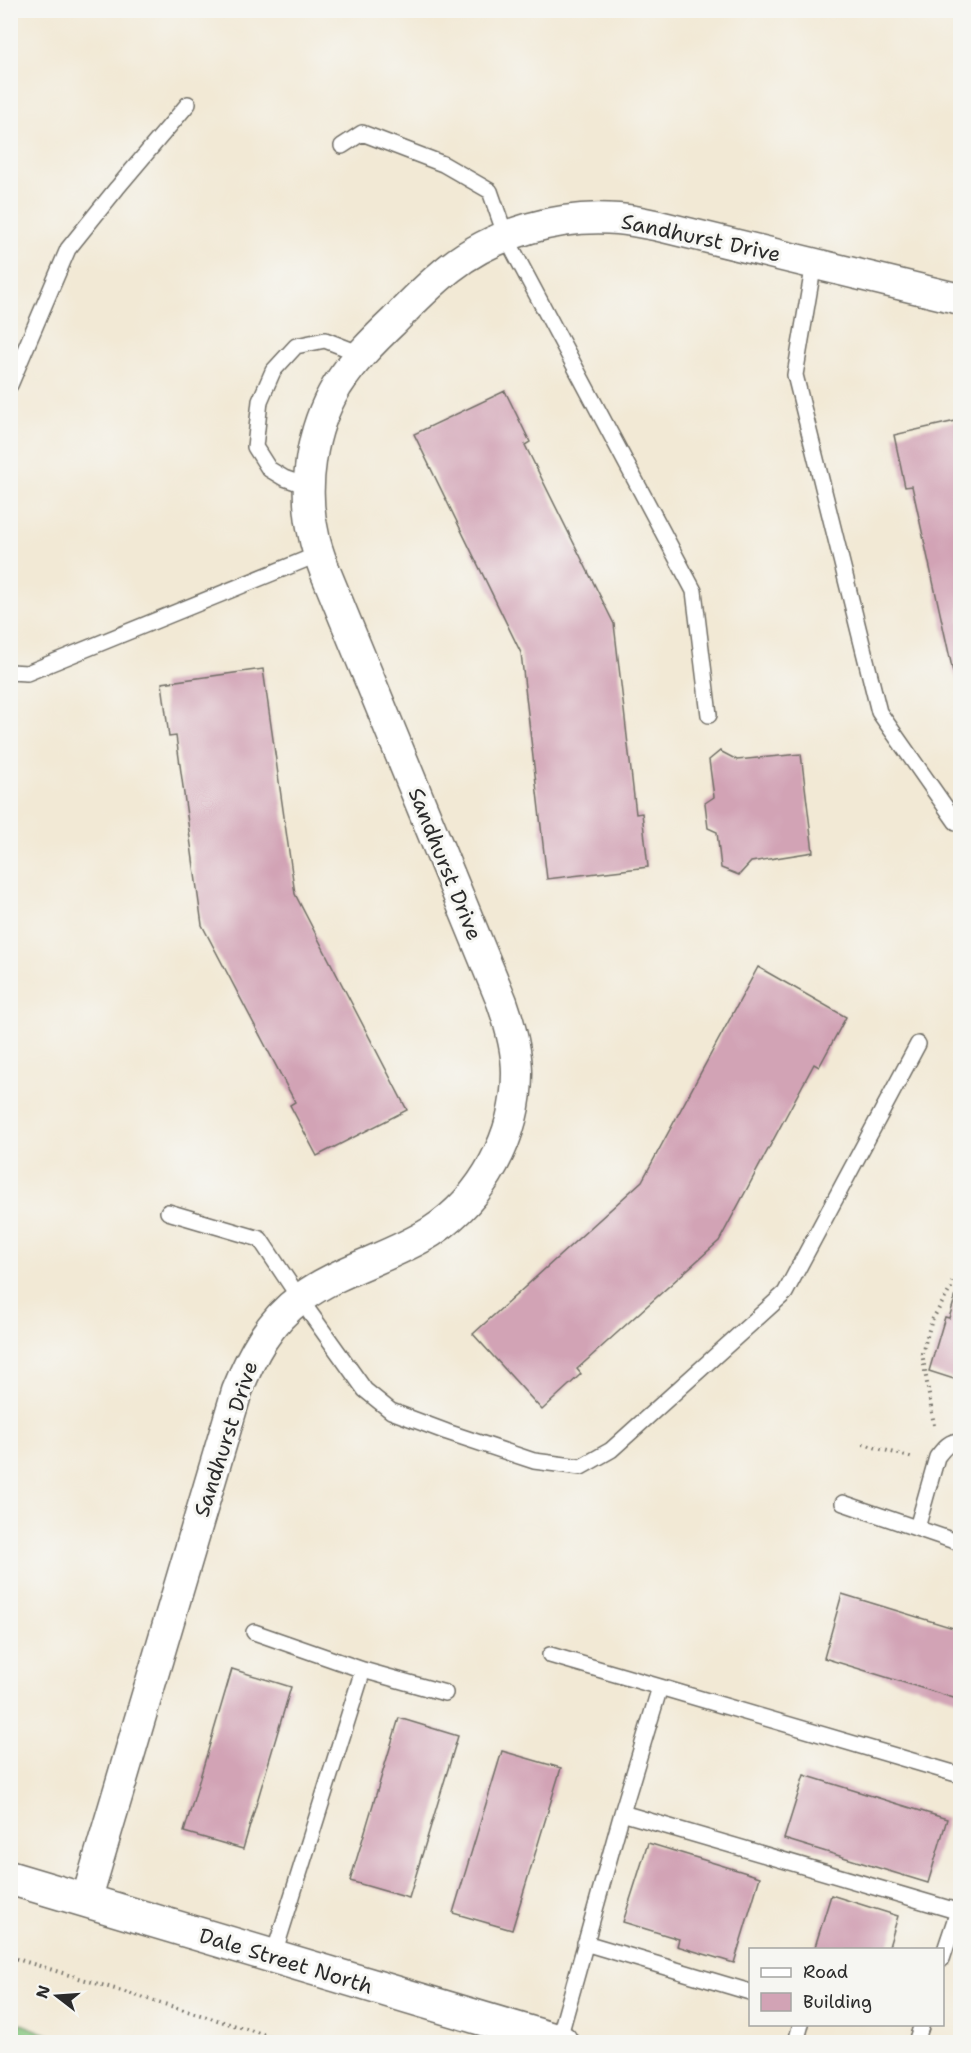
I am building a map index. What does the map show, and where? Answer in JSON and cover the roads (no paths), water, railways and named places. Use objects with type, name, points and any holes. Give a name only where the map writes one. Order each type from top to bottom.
[{"type":"main road","name":"Dale Street North","points":[[10,1878],[559,2042]]},
{"type":"street","name":"Sandhurst Drive","points":[[86,1901],[237,1391],[250,1359],[272,1326],[300,1299],[339,1275],[405,1246],[432,1231],[459,1209],[483,1181],[502,1148],[513,1111],[517,1073],[513,1035],[502,1002],[324,571],[313,536],[309,496],[312,457],[322,419],[337,388],[361,354],[420,294],[452,266],[489,244],[528,229],[570,220],[617,219],[659,226],[960,299]]},
{"type":"lane","points":[[10,385],[68,249],[188,104]]},
{"type":"lane","points":[[342,146],[362,133],[443,164],[490,191],[507,237],[694,591],[709,715]]},
{"type":"lane","points":[[814,263],[795,375],[879,712],[956,822]]},
{"type":"lane","points":[[310,487],[284,478],[269,469],[255,447],[260,401],[273,371],[296,346],[325,339],[361,354]]},
{"type":"lane","points":[[10,672],[27,673],[319,554]]},
{"type":"lane","points":[[168,1212],[260,1239],[365,1390],[391,1411],[534,1461],[581,1467],[611,1450],[785,1293],[918,1044]]},
{"type":"lane","points":[[917,1528],[938,1457],[944,1447],[954,1441],[960,1441]]},
{"type":"lane","points":[[843,1503],[960,1543]]},
{"type":"lane","points":[[254,1632],[363,1670],[445,1693]]},
{"type":"lane","points":[[550,1655],[960,1774]]},
{"type":"lane","points":[[273,1957],[363,1670]]},
{"type":"lane","points":[[559,2042],[585,1943],[660,1687]]},
{"type":"lane","points":[[622,1813],[959,1911],[944,1953]]},
{"type":"lane","points":[[585,1943],[749,1992]]},
{"type":"lane","points":[[796,2043],[801,2026]]},
{"type":"lane","points":[[916,2043],[922,2026]]}]
